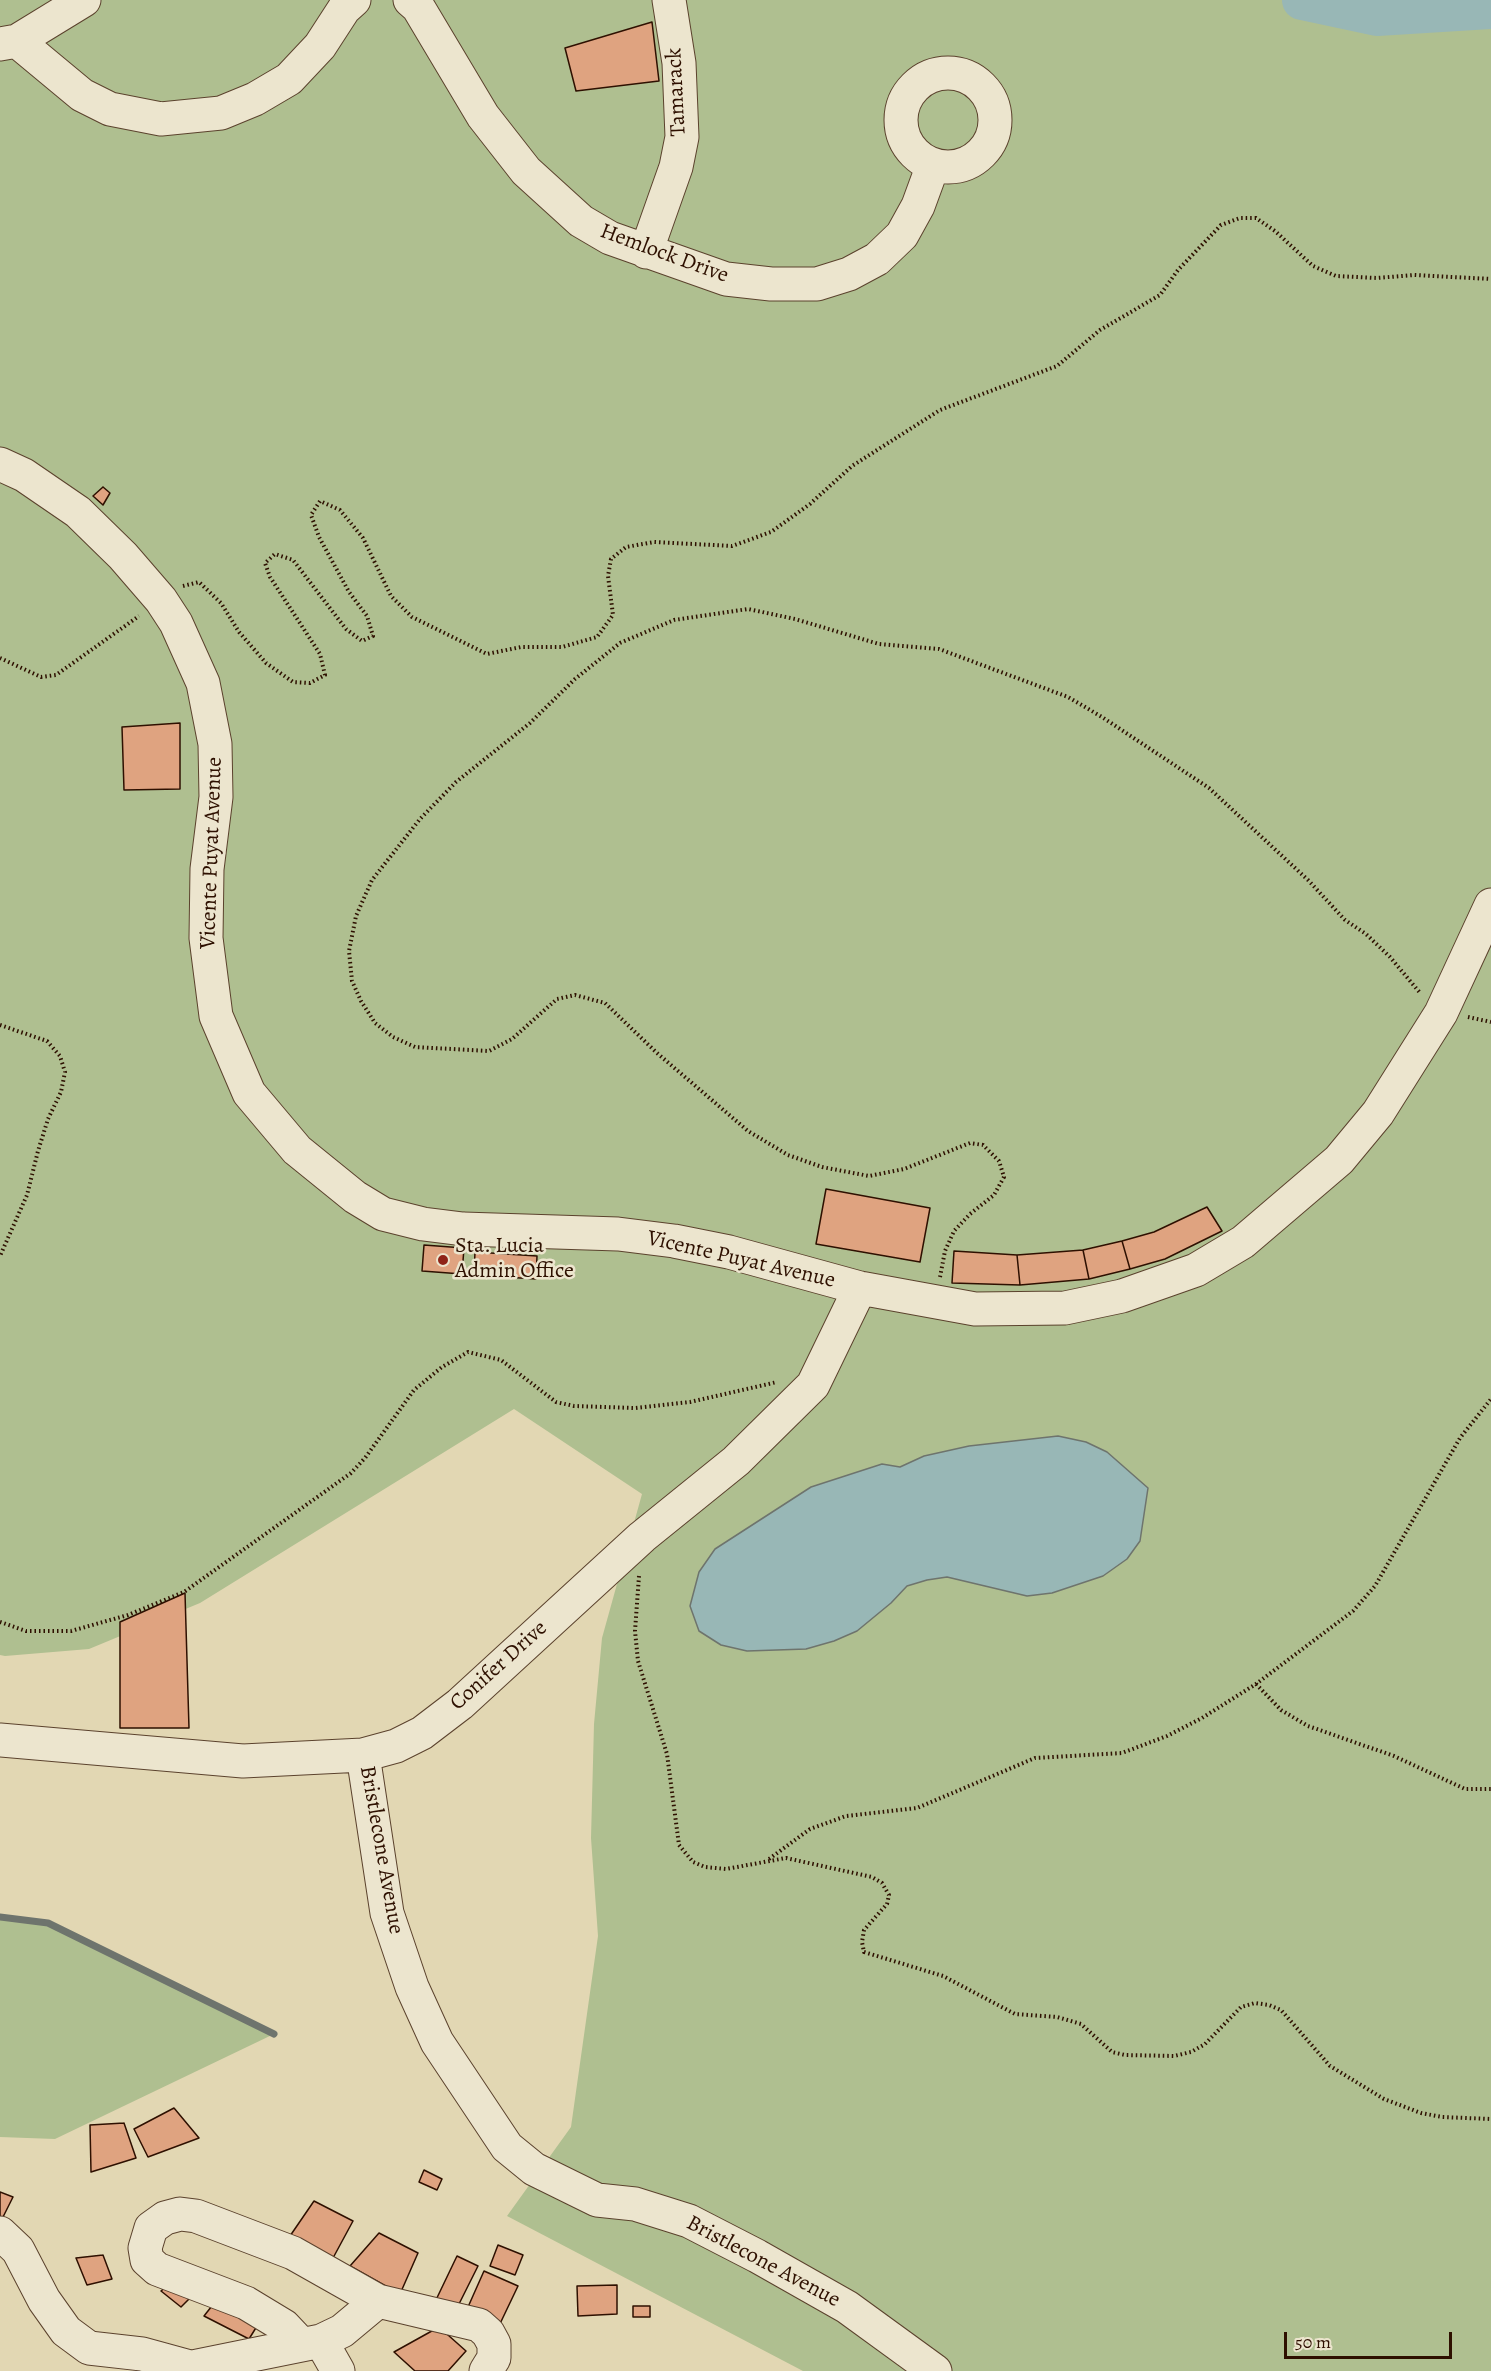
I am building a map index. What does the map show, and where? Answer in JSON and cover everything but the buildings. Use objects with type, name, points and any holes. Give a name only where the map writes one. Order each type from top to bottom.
[{"type":"street","points":[[84,0],[8,43],[82,95],[110,109],[161,119],[221,113],[255,99],[289,79],[320,46],[344,9],[354,0]]},
{"type":"street","name":"Hemlock Drive","points":[[410,0],[418,7],[483,116],[526,171],[581,221],[610,238],[726,279],[771,284],[817,284],[877,260],[902,235],[918,206],[933,165]]},
{"type":"street","name":"Tamarack","points":[[646,252],[676,167],[682,136],[679,63],[669,0]]},
{"type":"street","name":"Vicente Puyat Avenue","points":[[0,464],[24,475],[78,512],[123,556],[161,600],[176,623],[203,683],[215,744],[216,797],[207,868],[206,938],[216,1016],[249,1093],[297,1150],[355,1197],[383,1214],[423,1224],[463,1229],[618,1234],[674,1241],[860,1288],[975,1309],[1065,1308],[1122,1296],[1196,1270],[1243,1242],[1339,1160],[1378,1113],[1441,1013],[1491,905]]},
{"type":"street","name":"Conifer Drive","points":[[0,1740],[243,1761],[363,1755],[396,1746],[422,1733],[460,1704],[642,1537],[736,1461],[813,1385],[860,1288]]},
{"type":"street","name":"Bristlecone Avenue","points":[[363,1755],[387,1913],[412,1988],[436,2042],[507,2147],[534,2169],[597,2200],[635,2204],[689,2221],[747,2251],[846,2307],[935,2371]]},
{"type":"street","points":[[338,2371],[311,2343],[246,2303],[157,2269],[147,2260],[145,2248],[151,2228],[165,2218],[180,2214],[196,2216],[293,2253],[378,2301],[479,2325],[488,2333],[494,2344],[494,2358],[486,2371]]},
{"type":"street","points":[[0,2233],[18,2250],[66,2331],[89,2348],[117,2353],[142,2354],[198,2369],[311,2343],[342,2331],[378,2301]]},
{"type":"path","points":[[0,658],[41,677],[56,675],[161,600],[186,584],[199,582],[221,603],[239,632],[266,663],[293,682],[310,683],[325,675],[320,654],[270,577],[265,563],[275,554],[293,560],[346,629],[362,641],[373,636],[367,616],[349,592],[319,537],[311,514],[320,501],[340,510],[363,538],[391,596],[412,617],[487,654],[521,648],[562,647],[597,638],[613,615],[608,576],[611,559],[626,547],[654,542],[732,546],[771,532],[810,504],[852,466],[940,410],[1057,366],[1100,330],[1160,295],[1178,270],[1221,225],[1240,218],[1256,218],[1275,231],[1313,266],[1336,276],[1377,278],[1414,275],[1491,279]]},
{"type":"path","points":[[934,1302],[945,1251],[954,1231],[970,1214],[994,1195],[1004,1177],[999,1161],[983,1145],[970,1143],[904,1169],[869,1176],[822,1167],[788,1155],[748,1131],[657,1053],[605,1003],[575,995],[557,999],[512,1039],[489,1052],[415,1047],[393,1037],[375,1023],[361,1001],[352,981],[349,951],[356,916],[378,871],[420,819],[456,782],[530,723],[575,679],[620,643],[674,620],[748,609],[795,619],[879,644],[939,649],[1068,698],[1102,717],[1209,788],[1308,880],[1345,920],[1366,934],[1390,957],[1404,977],[1441,1013],[1491,1022]]},
{"type":"path","points":[[0,1025],[47,1041],[60,1056],[65,1072],[61,1092],[48,1119],[38,1151],[27,1196],[0,1256]]},
{"type":"path","points":[[0,1622],[26,1631],[71,1631],[128,1615],[184,1592],[351,1473],[414,1390],[442,1367],[468,1352],[501,1360],[556,1402],[574,1406],[634,1408],[690,1402],[774,1381],[813,1385]]},
{"type":"path","points":[[768,1859],[810,1829],[846,1816],[916,1808],[1035,1758],[1122,1753],[1194,1722],[1256,1684],[1353,1611],[1375,1586],[1460,1438],[1491,1399]]},
{"type":"path","points":[[642,1537],[634,1630],[638,1661],[667,1754],[679,1845],[693,1862],[705,1867],[726,1869],[768,1859],[786,1858],[872,1877],[882,1883],[889,1895],[886,1904],[864,1930],[862,1942],[864,1952],[872,1956],[909,1963],[943,1976],[1015,2014],[1057,2017],[1081,2024],[1112,2052],[1125,2055],[1164,2056],[1191,2052],[1205,2044],[1241,2007],[1255,2003],[1269,2004],[1281,2010],[1330,2066],[1384,2099],[1421,2113],[1442,2117],[1491,2119]]},
{"type":"path","points":[[1256,1684],[1281,1710],[1308,1726],[1394,1756],[1465,1789],[1491,1789]]},
{"type":"green space","points":[[0,0],[1302,0],[1377,16],[1491,9],[1491,2371],[803,2371],[507,2216],[571,2127],[598,1936],[591,1838],[594,1724],[602,1638],[642,1494],[514,1409],[200,1603],[89,1649],[0,1655]]},
{"type":"green space","points":[[0,1917],[48,1923],[274,2034],[55,2139],[0,2137]]},
{"type":"water","points":[[1058,1436],[1086,1442],[1107,1452],[1148,1488],[1140,1541],[1127,1559],[1103,1576],[1052,1593],[1027,1596],[947,1577],[927,1580],[907,1586],[891,1603],[857,1631],[806,1649],[747,1651],[721,1645],[699,1631],[690,1606],[699,1572],[715,1549],[811,1487],[882,1464],[900,1467],[924,1456],[969,1446]]},
{"type":"waterway","points":[[1302,0],[1377,16],[1491,9]]},
{"type":"waterway","points":[[0,1917],[48,1923],[274,2034]]},
{"type":"place","name":"Sta. Lucia Admin Office","points":[[443,1260]]}]
